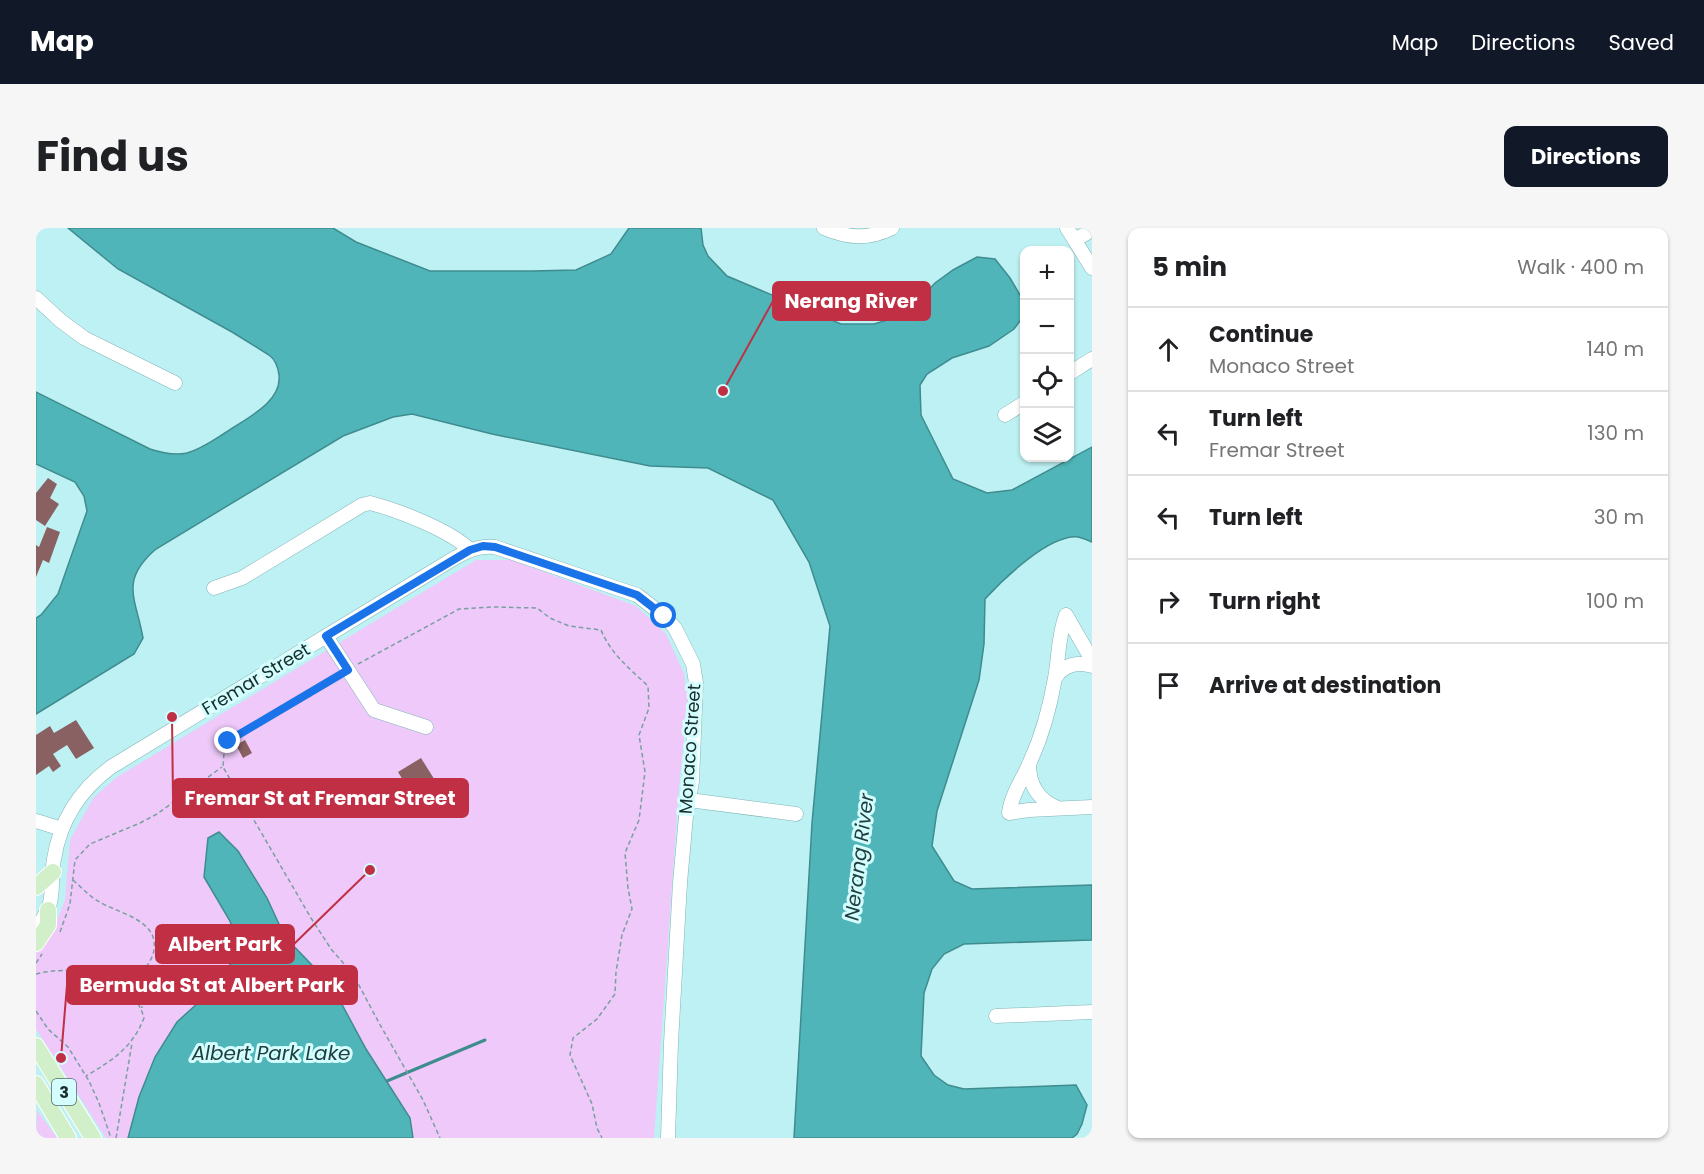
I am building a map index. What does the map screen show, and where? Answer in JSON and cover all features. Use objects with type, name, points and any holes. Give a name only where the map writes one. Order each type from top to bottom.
[{"type":"main road","points":[[39,918],[48,925],[42,945]]},
{"type":"main road","name":"3","points":[[36,1046],[93,1138]]},
{"type":"main road","name":"3","points":[[36,1084],[68,1138]]},
{"type":"street","points":[[824,228],[841,235],[855,237],[869,236],[892,228]]},
{"type":"street","points":[[1092,230],[1071,234],[1092,268]]},
{"type":"street","points":[[36,298],[84,338],[176,383]]},
{"type":"street","points":[[1074,370],[1092,359]]},
{"type":"street","points":[[1005,415],[1020,406]]},
{"type":"street","points":[[214,588],[242,578],[370,503],[419,521],[460,540],[470,550]]},
{"type":"street","name":"Monaco Street","points":[[470,550],[483,546],[495,547],[637,595],[664,616],[675,628],[693,664],[696,684],[692,781],[680,883],[668,1138]]},
{"type":"street","name":"Fremar Street","points":[[39,918],[52,897],[47,880],[62,829],[70,811],[83,792],[111,767],[470,550]]},
{"type":"street","points":[[1092,660],[1066,615],[1060,635],[1055,678],[1046,717],[1030,763],[1011,800],[1009,813],[1092,807]]},
{"type":"street","points":[[326,636],[374,710],[426,727]]},
{"type":"street","points":[[1055,678],[1061,670],[1072,665],[1092,666]]},
{"type":"street","points":[[1030,763],[1030,778],[1036,791],[1049,804],[1063,808]]},
{"type":"street","points":[[689,800],[796,814]]},
{"type":"street","points":[[36,822],[62,829]]},
{"type":"street","points":[[996,1016],[1092,1012]]},
{"type":"path","points":[[440,1138],[423,1100],[353,974],[331,949],[310,918],[223,766],[224,753],[228,741],[348,670],[459,609],[493,607],[537,608],[550,618],[569,626],[601,630],[607,645],[619,660],[648,686],[649,708],[639,735],[645,772],[639,820],[625,853],[632,909],[622,935],[615,994],[597,1019],[573,1038],[570,1055],[592,1104],[597,1128],[602,1138]]},
{"type":"path","points":[[60,932],[68,913],[75,860],[90,844],[140,824],[223,766]]},
{"type":"path","points":[[73,880],[99,903],[147,927],[154,938],[154,951],[141,976],[140,988],[144,1018],[132,1042],[116,1138]]},
{"type":"path","points":[[36,963],[42,945]]},
{"type":"path","points":[[36,974],[68,969],[92,974],[115,982],[132,996],[142,1009]]},
{"type":"path","points":[[36,1011],[48,1029],[68,1047],[95,1091],[111,1138]]},
{"type":"path","points":[[86,1076],[106,1064],[132,1042]]},
{"type":"shaded area","points":[[476,560],[512,560],[636,606],[666,634],[684,673],[688,703],[679,787],[654,1138],[106,1138],[36,1029],[36,953],[54,928],[65,900],[70,840],[93,798],[117,777]]},
{"type":"shaded area","points":[[37,1110],[57,1138],[36,1138]]},
{"type":"water","points":[[68,228],[333,228],[356,242],[430,271],[532,271],[576,270],[611,254],[629,228],[701,228],[703,245],[708,256],[727,276],[841,324],[874,324],[894,318],[915,304],[935,283],[953,270],[977,257],[995,259],[1020,295],[1020,321],[1014,329],[989,346],[952,358],[927,374],[920,385],[921,415],[953,479],[987,493],[1012,490],[1064,462],[1074,462],[1074,457],[1092,447],[1092,542],[1078,537],[1054,543],[1028,559],[985,599],[984,644],[979,680],[937,811],[932,846],[954,881],[972,889],[1092,885],[1092,940],[964,944],[944,954],[932,969],[924,993],[921,1056],[934,1075],[948,1085],[964,1089],[1076,1085],[1087,1105],[1077,1134],[1072,1138],[794,1138],[812,823],[830,626],[809,562],[773,500],[708,468],[650,466],[492,434],[412,414],[393,417],[343,436],[156,549],[137,571],[134,581],[134,601],[143,638],[134,654],[36,714],[36,618],[58,594],[87,511],[84,496],[75,482],[36,464],[36,392],[150,449],[177,454],[187,453],[203,446],[253,415],[269,401],[278,385],[277,366],[269,355],[118,269]]},
{"type":"water","name":"Albert Park Lake","points":[[219,832],[238,851],[267,898],[285,937],[332,986],[366,1049],[410,1118],[413,1138],[128,1138],[139,1097],[155,1057],[177,1022],[210,992],[232,962],[235,937],[230,921],[204,877],[208,838]]},
{"type":"building","points":[[48,478],[57,484],[50,498],[59,504],[45,526],[36,520],[36,493]]},
{"type":"building","points":[[47,527],[60,532],[49,563],[43,560],[36,577],[36,545],[39,547]]},
{"type":"building","points":[[76,720],[94,748],[76,759],[67,745],[53,754],[61,766],[53,772],[49,766],[36,775],[36,735],[50,726],[54,733]]},
{"type":"building","points":[[245,740],[252,753],[243,758],[236,745]]},
{"type":"building","points":[[421,758],[448,801],[425,816],[398,772]]},
{"type":"waterway","points":[[387,1081],[485,1040]]},
{"type":"place","name":"Nerang River","points":[[723,391]]},
{"type":"place","name":"Fremar St at Fremar Street","points":[[172,717]]},
{"type":"place","name":"Albert Park","points":[[370,870]]},
{"type":"place","name":"Bermuda St at Albert Park","points":[[61,1058]]},
{"type":"route","points":[[228,741],[348,670],[326,636],[470,550],[483,546],[495,547],[637,595],[664,616]]}]
